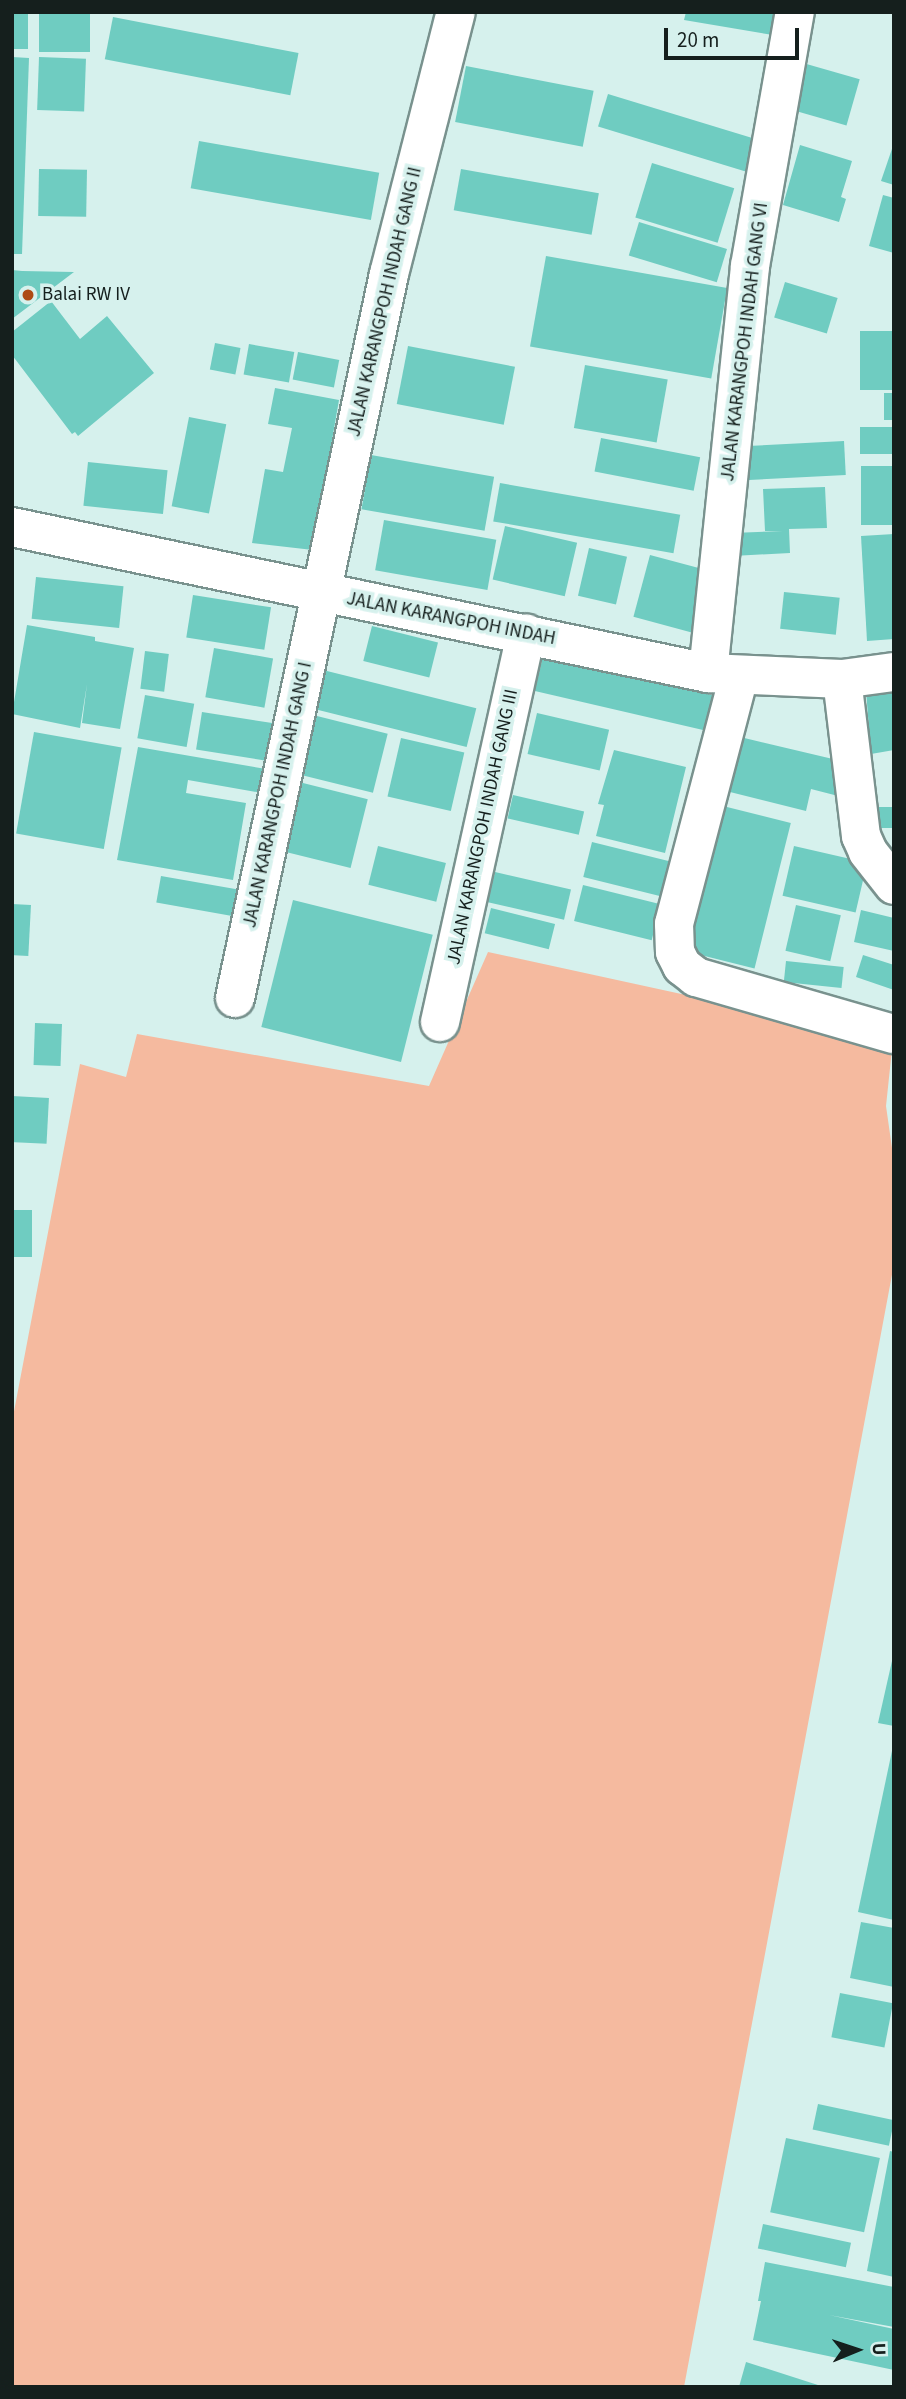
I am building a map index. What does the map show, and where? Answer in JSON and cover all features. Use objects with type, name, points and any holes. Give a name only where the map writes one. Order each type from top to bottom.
[{"type":"street","name":"JALAN KARANGPOH INDAH GANG II","points":[[320,592],[389,275],[456,12]]},
{"type":"street","name":"JALAN KARANGPOH INDAH GANG VI","points":[[795,12],[750,266],[723,675],[674,924],[675,952],[682,966],[696,977],[894,1034]]},
{"type":"street","name":"JALAN KARANGPOH INDAH","points":[[12,527],[723,675],[842,679],[894,672]]},
{"type":"street","name":"JALAN KARANGPOH INDAH GANG I","points":[[235,998],[320,592]]},
{"type":"street","name":"JALAN KARANGPOH INDAH GANG III","points":[[440,1022],[527,633]]},
{"type":"street","points":[[842,679],[861,836],[868,852],[894,885]]},
{"type":"shaded area","points":[[488,952],[893,1040],[886,1106],[894,1162],[894,1264],[684,2387],[12,2387],[12,1422],[80,1064],[126,1077],[137,1034],[429,1086]]},
{"type":"building","points":[[12,12],[28,12],[28,49],[12,49]]},
{"type":"building","points":[[39,12],[90,12],[90,52],[39,52]]},
{"type":"building","points":[[686,12],[777,12],[773,35],[684,20]]},
{"type":"building","points":[[113,17],[299,53],[290,95],[105,59]]},
{"type":"building","points":[[12,57],[29,58],[22,254],[12,254]]},
{"type":"building","points":[[39,57],[86,59],[84,112],[37,110]]},
{"type":"building","points":[[803,63],[860,79],[846,125],[790,109]]},
{"type":"building","points":[[466,66],[594,91],[583,147],[455,122]]},
{"type":"building","points":[[608,94],[757,140],[747,172],[598,127]]},
{"type":"building","points":[[199,141],[379,173],[371,220],[191,188]]},
{"type":"building","points":[[894,143],[894,185],[881,181]]},
{"type":"building","points":[[800,145],[852,161],[841,197],[846,199],[839,222],[783,205]]},
{"type":"building","points":[[652,163],[734,188],[718,243],[635,218]]},
{"type":"building","points":[[39,169],[87,170],[86,217],[38,216]]},
{"type":"building","points":[[461,169],[599,193],[592,235],[454,210]]},
{"type":"building","points":[[883,195],[894,198],[894,253],[869,246]]},
{"type":"building","points":[[639,222],[727,249],[717,282],[629,255]]},
{"type":"building","points":[[546,256],[727,288],[711,379],[530,347]]},
{"type":"building","name":"Balai RW IV","points":[[12,270],[22,271],[74,272],[12,319]]},
{"type":"building","points":[[785,282],[838,298],[827,333],[774,317]]},
{"type":"building","points":[[51,301],[80,339],[107,316],[154,373],[78,436],[75,432],[72,434],[12,355],[12,332]]},
{"type":"building","points":[[860,331],[894,331],[894,390],[860,390]]},
{"type":"building","points":[[215,343],[241,348],[235,374],[210,370]]},
{"type":"building","points":[[249,344],[294,352],[289,383],[244,375]]},
{"type":"building","points":[[408,346],[515,367],[504,425],[397,404]]},
{"type":"building","points":[[298,352],[339,360],[334,387],[293,379]]},
{"type":"building","points":[[585,365],[668,380],[657,443],[574,428]]},
{"type":"building","points":[[275,388],[339,400],[313,550],[252,543],[265,469],[283,472],[292,428],[268,424]]},
{"type":"building","points":[[884,393],[894,393],[894,420],[884,420]]},
{"type":"building","points":[[189,417],[226,424],[209,514],[172,506]]},
{"type":"building","points":[[860,427],[894,427],[894,454],[860,454]]},
{"type":"building","points":[[601,438],[700,457],[694,491],[595,471]]},
{"type":"building","points":[[844,441],[846,475],[744,480],[742,446]]},
{"type":"building","points":[[371,455],[494,477],[485,531],[361,509]]},
{"type":"building","points":[[88,462],[168,470],[163,514],[83,506]]},
{"type":"building","points":[[861,466],[894,466],[894,525],[861,525]]},
{"type":"building","points":[[500,483],[680,515],[673,553],[493,521]]},
{"type":"building","points":[[825,487],[827,528],[789,529],[790,553],[733,556],[732,533],[783,531],[765,531],[763,489]]},
{"type":"building","points":[[384,520],[496,540],[487,590],[375,570]]},
{"type":"building","points":[[505,526],[577,543],[565,596],[493,580]]},
{"type":"building","points":[[894,534],[894,639],[867,641],[861,536]]},
{"type":"building","points":[[589,548],[627,557],[616,605],[578,596]]},
{"type":"building","points":[[650,555],[715,572],[698,634],[633,617]]},
{"type":"building","points":[[36,577],[124,586],[119,628],[32,619]]},
{"type":"building","points":[[784,592],[840,598],[836,635],[780,629]]},
{"type":"building","points":[[193,595],[271,607],[264,650],[186,637]]},
{"type":"building","points":[[27,625],[95,637],[95,641],[134,648],[120,729],[82,723],[87,684],[80,728],[12,714]]},
{"type":"building","points":[[372,626],[438,642],[429,677],[363,661]]},
{"type":"building","points":[[214,648],[273,658],[264,708],[205,697]]},
{"type":"building","points":[[145,651],[169,654],[164,692],[140,689]]},
{"type":"building","points":[[543,656],[715,696],[707,731],[535,691]]},
{"type":"building","points":[[323,670],[476,708],[467,747],[313,709]]},
{"type":"building","points":[[894,676],[894,750],[871,754],[865,678]]},
{"type":"building","points":[[145,695],[194,704],[187,747],[137,738]]},
{"type":"building","points":[[202,712],[272,723],[266,761],[196,750]]},
{"type":"building","points":[[537,713],[609,730],[600,771],[528,754]]},
{"type":"building","points":[[313,715],[388,734],[373,793],[298,774]]},
{"type":"building","points":[[34,732],[122,747],[104,849],[16,833]]},
{"type":"building","points":[[736,736],[854,764],[846,798],[811,789],[806,811],[722,790]]},
{"type":"building","points":[[401,738],[464,753],[451,811],[388,796]]},
{"type":"building","points":[[138,747],[266,769],[262,793],[188,780],[186,793],[246,803],[233,880],[117,860]]},
{"type":"building","points":[[614,750],[686,767],[665,853],[596,836],[604,805],[598,804]]},
{"type":"building","points":[[295,781],[368,799],[351,868],[278,850]]},
{"type":"building","points":[[513,795],[584,811],[579,835],[508,818]]},
{"type":"building","points":[[719,805],[791,823],[755,968],[683,951]]},
{"type":"building","points":[[875,807],[894,807],[894,828],[875,828]]},
{"type":"building","points":[[592,842],[675,863],[667,898],[583,877]]},
{"type":"building","points":[[378,846],[446,863],[436,902],[368,885]]},
{"type":"building","points":[[794,846],[867,863],[856,913],[783,896]]},
{"type":"building","points":[[495,872],[571,890],[564,920],[488,902]]},
{"type":"building","points":[[161,876],[247,891],[242,918],[156,903]]},
{"type":"building","points":[[583,885],[661,904],[652,940],[574,921]]},
{"type":"building","points":[[293,900],[433,935],[401,1062],[261,1027]]},
{"type":"building","points":[[12,904],[31,905],[28,956],[12,955]]},
{"type":"building","points":[[796,905],[841,915],[830,961],[785,951]]},
{"type":"building","points":[[491,908],[555,924],[549,949],[485,933]]},
{"type":"building","points":[[861,910],[894,918],[894,951],[854,942]]},
{"type":"building","points":[[863,955],[894,965],[894,990],[856,977]]},
{"type":"building","points":[[786,961],[844,967],[841,988],[784,982]]},
{"type":"building","points":[[35,1023],[62,1024],[61,1066],[34,1065]]},
{"type":"building","points":[[12,1096],[49,1098],[47,1144],[12,1142]]},
{"type":"building","points":[[12,1210],[32,1210],[32,1257],[12,1257]]},
{"type":"building","points":[[894,1652],[894,1726],[878,1723]]},
{"type":"building","points":[[894,1747],[894,1920],[858,1912]]},
{"type":"building","points":[[861,1922],[894,1928],[894,1987],[850,1978]]},
{"type":"building","points":[[840,1993],[893,2003],[884,2047],[831,2037]]},
{"type":"building","points":[[818,2104],[894,2120],[889,2146],[813,2129]]},
{"type":"building","points":[[786,2138],[880,2158],[864,2232],[770,2212]]},
{"type":"building","points":[[890,2151],[894,2152],[894,2277],[867,2271]]},
{"type":"building","points":[[763,2224],[851,2243],[846,2267],[758,2248]]},
{"type":"building","points":[[765,2262],[894,2287],[894,2327],[829,2315],[894,2329],[894,2370],[753,2340]]},
{"type":"building","points":[[746,2362],[821,2386],[821,2387],[739,2387]]},
{"type":"place","name":"Balai RW IV","points":[[28,295]]}]
